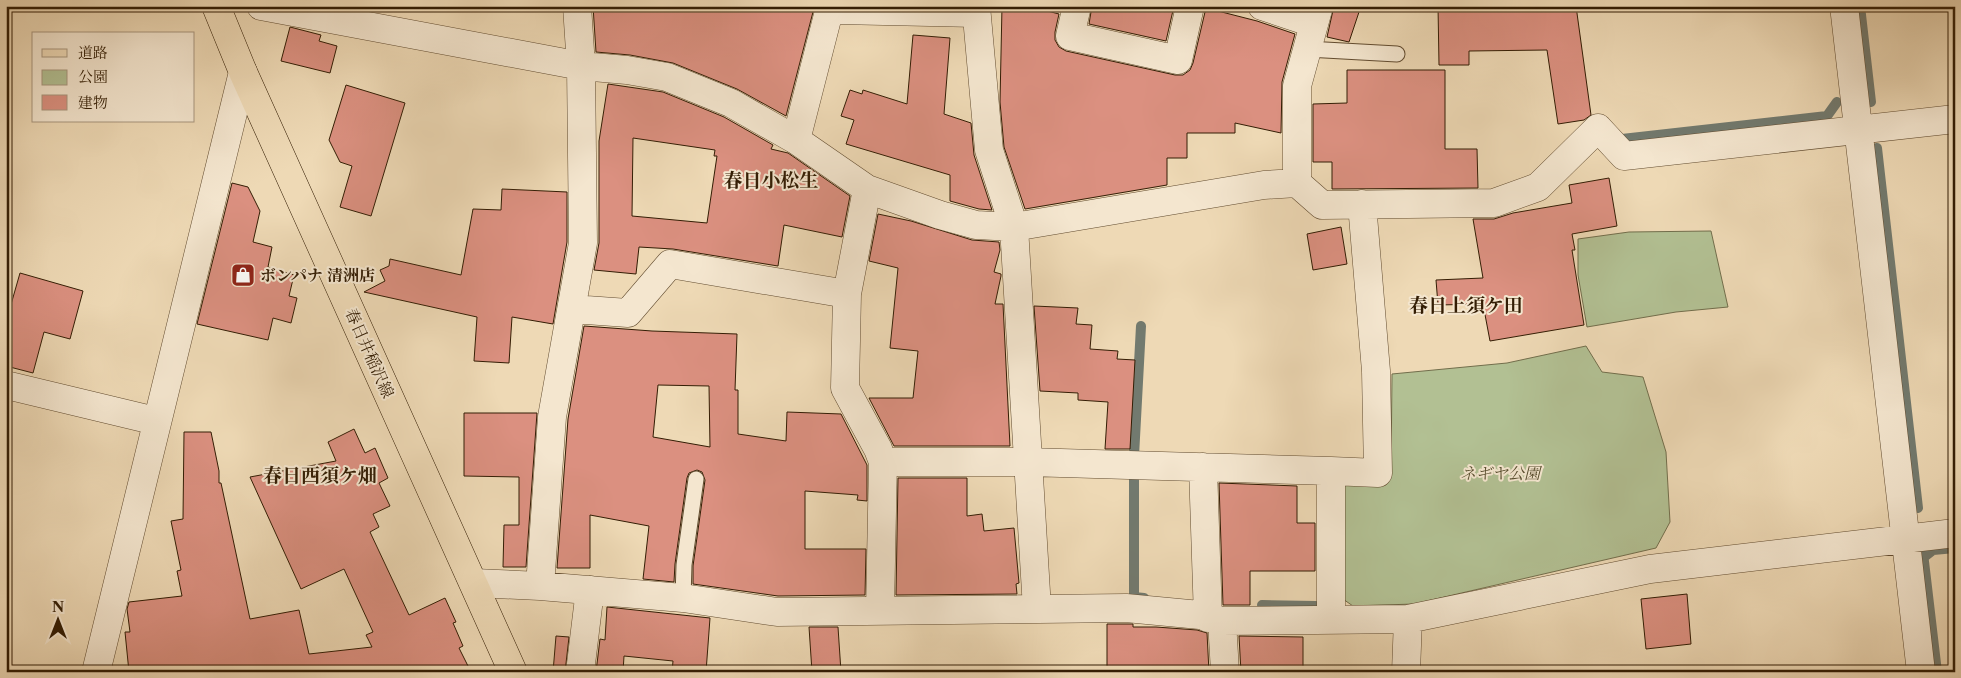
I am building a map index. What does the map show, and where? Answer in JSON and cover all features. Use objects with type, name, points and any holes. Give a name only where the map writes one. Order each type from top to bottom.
[{"type":"main road","name":"春日井稲沢線","points":[[217,6],[244,72],[513,672]]},
{"type":"street","points":[[261,6],[581,66],[627,70],[667,78],[731,103],[796,140],[867,189],[940,215],[976,225],[1014,227],[1264,185],[1297,182]]},
{"type":"street","points":[[540,586],[552,417],[583,243],[581,66],[577,6]]},
{"type":"street","points":[[1076,6],[1070,36],[1178,60],[1190,6]]},
{"type":"street","points":[[1262,6],[1313,26],[1297,86],[1297,182],[1322,205],[1494,202],[1538,187],[1598,128],[1624,156],[1955,119]]},
{"type":"street","points":[[1844,6],[1921,672]]},
{"type":"street","points":[[796,140],[828,16],[838,10],[976,10],[989,150],[1014,227],[1037,609]]},
{"type":"street","points":[[96,672],[156,421],[244,72]]},
{"type":"street","points":[[867,189],[847,294],[845,388],[883,462],[880,611]]},
{"type":"street","points":[[883,462],[1027,462],[1378,473],[1376,371],[1362,204]]},
{"type":"street","points":[[572,309],[628,313],[670,264],[847,294]]},
{"type":"street","points":[[6,385],[156,421]]},
{"type":"street","points":[[1203,467],[1215,619],[1225,672]]},
{"type":"street","points":[[1331,471],[1331,620]]},
{"type":"street","points":[[474,583],[540,586],[683,598],[777,612],[1126,608],[1215,619],[1408,619],[1650,569],[1955,533]]},
{"type":"street","points":[[580,672],[590,590]]},
{"type":"street","points":[[1406,672],[1408,619]]},
{"type":"lane","points":[[1313,26],[1397,54]]},
{"type":"lane","points":[[683,598],[684,565],[696,479]]},
{"type":"green space","points":[[1711,231],[1728,307],[1676,312],[1587,327],[1578,275],[1578,239],[1629,232]]},
{"type":"green space","name":"ネギヤ公園","points":[[1586,346],[1602,372],[1643,377],[1666,452],[1670,522],[1656,548],[1414,604],[1353,606],[1340,597],[1338,498],[1346,484],[1385,485],[1391,475],[1392,374],[1507,363]]},
{"type":"building","points":[[593,6],[790,6],[813,12],[786,116],[737,89],[673,63],[630,55],[596,52]]},
{"type":"building","points":[[1002,6],[1028,6],[1059,14],[1055,40],[1059,47],[1066,51],[1175,75],[1183,75],[1190,70],[1205,12],[1210,9],[1257,21],[1295,34],[1282,82],[1281,133],[1235,123],[1235,133],[1187,133],[1187,158],[1167,158],[1167,185],[1025,209],[1004,147],[1000,102]]},
{"type":"building","points":[[1092,6],[1174,6],[1166,41],[1089,24]]},
{"type":"building","points":[[1334,6],[1361,6],[1349,42],[1327,37]]},
{"type":"building","points":[[1438,6],[1576,6],[1591,115],[1584,120],[1558,124],[1547,50],[1469,51],[1469,65],[1439,65]]},
{"type":"building","points":[[290,27],[321,35],[319,41],[337,46],[330,73],[281,61]]},
{"type":"building","points":[[913,35],[950,38],[944,114],[971,123],[974,155],[992,210],[979,209],[950,201],[950,175],[846,144],[854,120],[841,116],[850,90],[862,94],[863,90],[907,104]]},
{"type":"building","points":[[1347,70],[1445,70],[1445,149],[1477,149],[1478,188],[1332,189],[1332,162],[1313,162],[1313,104],[1347,103]]},
{"type":"building","points":[[608,84],[663,92],[724,117],[773,145],[771,149],[788,153],[850,196],[842,237],[784,225],[778,266],[673,249],[639,247],[636,274],[594,270],[599,243],[599,141]],"holes":[[[633,138],[715,150],[714,156],[717,156],[707,223],[632,216]]]},
{"type":"building","points":[[346,85],[405,103],[371,216],[340,207],[352,166],[340,162],[329,140]]},
{"type":"building","points":[[1609,178],[1617,226],[1572,234],[1575,250],[1572,250],[1584,325],[1490,341],[1483,304],[1438,305],[1436,280],[1483,278],[1473,219],[1494,219],[1513,213],[1572,203],[1569,185]]},
{"type":"building","points":[[232,183],[248,187],[260,211],[253,242],[272,247],[268,267],[294,275],[289,296],[297,298],[291,323],[273,318],[268,340],[197,324]]},
{"type":"building","points":[[502,189],[567,192],[567,242],[553,324],[512,317],[509,363],[474,361],[477,317],[364,292],[385,281],[380,270],[389,266],[390,259],[461,275],[473,209],[501,210]]},
{"type":"building","points":[[878,214],[911,221],[972,240],[999,242],[1000,250],[994,272],[1001,274],[1001,276],[995,304],[1003,304],[1010,446],[894,446],[869,398],[913,398],[918,351],[890,348],[898,268],[869,261]]},
{"type":"building","points":[[1341,227],[1347,264],[1313,270],[1307,234]]},
{"type":"building","points":[[20,273],[83,291],[70,339],[44,332],[33,373],[6,366],[6,322]]},
{"type":"building","points":[[1034,306],[1078,308],[1076,324],[1092,325],[1090,349],[1118,351],[1117,359],[1135,360],[1130,449],[1105,449],[1108,402],[1078,400],[1078,393],[1040,391]]},
{"type":"building","points":[[584,326],[737,334],[735,390],[738,390],[738,434],[786,441],[787,412],[841,414],[867,465],[867,501],[857,500],[858,495],[805,491],[805,549],[866,549],[865,595],[778,596],[693,584],[693,566],[705,480],[702,472],[697,470],[689,473],[687,478],[674,582],[643,579],[649,526],[590,515],[590,568],[557,568],[568,419]],"holes":[[[658,385],[709,386],[710,447],[653,437]]]},
{"type":"building","points":[[464,413],[537,413],[526,567],[503,567],[504,525],[519,525],[519,477],[464,476]]},
{"type":"building","points":[[354,429],[365,453],[375,448],[388,478],[379,483],[390,506],[373,514],[379,527],[370,532],[409,615],[445,598],[456,622],[453,623],[463,646],[459,648],[471,672],[129,672],[125,632],[130,632],[127,609],[129,602],[182,596],[177,571],[181,570],[171,521],[183,519],[184,432],[211,432],[219,471],[219,483],[221,483],[250,619],[299,610],[309,654],[372,647],[366,635],[373,632],[344,569],[301,589],[250,477],[336,461],[328,442]]},
{"type":"building","points":[[898,478],[967,478],[967,516],[982,514],[984,531],[1014,528],[1019,583],[1016,584],[1017,594],[896,595]]},
{"type":"building","points":[[1219,483],[1297,486],[1297,523],[1315,523],[1315,571],[1250,571],[1250,605],[1223,605]]},
{"type":"building","points":[[1687,594],[1691,644],[1646,649],[1641,599]]},
{"type":"building","points":[[607,607],[710,618],[706,672],[672,672],[673,661],[624,656],[623,672],[596,672],[600,639],[605,640]]},
{"type":"building","points":[[1107,624],[1133,624],[1133,627],[1197,630],[1207,633],[1209,672],[1165,672],[1165,669],[1107,669]]},
{"type":"building","points":[[809,627],[838,627],[841,672],[812,672]]},
{"type":"building","points":[[556,636],[569,637],[565,672],[553,672]]},
{"type":"building","points":[[1239,636],[1303,637],[1303,672],[1241,672]]},
{"type":"waterway","points":[[1860,6],[1871,102]]},
{"type":"waterway","points":[[1622,139],[1827,116],[1837,102]]},
{"type":"waterway","points":[[1877,148],[1918,508]]},
{"type":"waterway","points":[[1134,456],[1141,326]]},
{"type":"waterway","points":[[1134,474],[1134,597],[1144,598]]},
{"type":"waterway","points":[[1924,557],[1933,550],[1955,548]]},
{"type":"waterway","points":[[1923,553],[1937,672]]},
{"type":"waterway","points":[[1262,605],[1316,606]]},
{"type":"place","name":"ボンパナ 清洲店","points":[[243,275]]},
{"type":"district","name":"春日小松生","points":[[771,180]]},
{"type":"district","name":"春日上須ケ田","points":[[1466,305]]},
{"type":"district","name":"春日西須ケ畑","points":[[320,475]]}]
